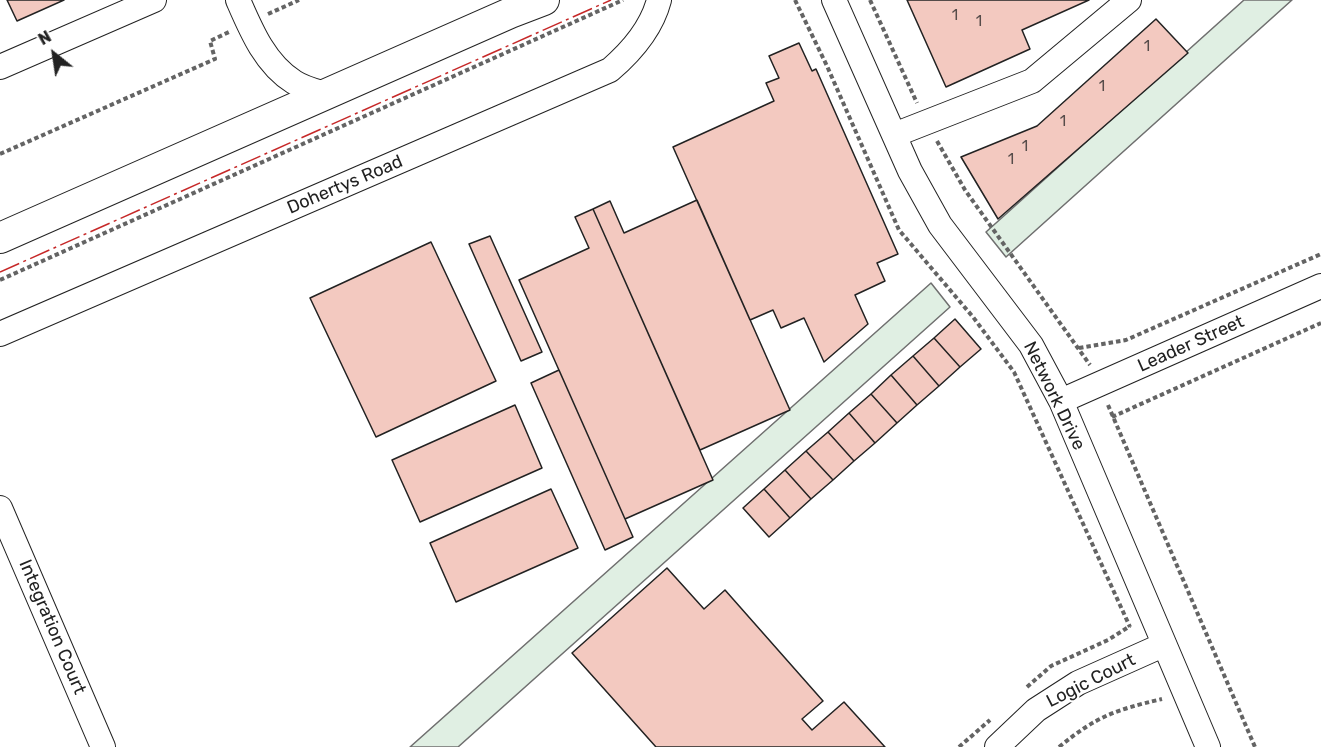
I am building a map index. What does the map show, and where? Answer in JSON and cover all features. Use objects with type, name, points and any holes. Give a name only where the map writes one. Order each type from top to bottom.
[{"type":"main road","points":[[0,238],[520,6],[544,0]]},
{"type":"street","points":[[2,59],[154,0]]},
{"type":"street","points":[[238,0],[255,39],[270,59],[294,82],[325,94]]},
{"type":"street","name":"Dohertys Road","points":[[0,334],[610,70],[625,57],[655,15],[659,0]]},
{"type":"street","name":"Network Drive","points":[[834,0],[910,171],[940,225],[1031,345],[1061,401],[1153,649],[1208,747]]},
{"type":"street","points":[[894,135],[1032,81],[1129,0]]},
{"type":"street","name":"Leader Street","points":[[1061,401],[1321,286]]},
{"type":"street","name":"Integration Court","points":[[0,508],[103,747]]},
{"type":"street","name":"Logic Court","points":[[997,747],[1036,710],[1061,694],[1153,649]]},
{"type":"path","points":[[0,154],[215,59],[210,41],[299,0]]},
{"type":"path","points":[[0,280],[623,0]]},
{"type":"path","points":[[795,0],[827,66],[899,230],[973,317],[1014,372],[1153,649]]},
{"type":"path","points":[[1079,348],[1126,340],[1321,254]]},
{"type":"path","points":[[1112,417],[1321,323]]},
{"type":"path","points":[[1158,690],[1166,708]]},
{"type":"path","points":[[1059,747],[1084,727],[1117,709],[1162,699]]},
{"type":"green space","points":[[1244,0],[1292,0],[1006,257],[986,232]]},
{"type":"green space","points":[[931,283],[950,307],[458,747],[410,747]]},
{"type":"building","points":[[7,0],[64,0],[17,21]]},
{"type":"building","points":[[907,0],[1089,0],[1022,30],[1030,49],[946,87]]},
{"type":"building","points":[[1156,19],[1188,53],[998,219],[961,157],[1037,126]]},
{"type":"building","points":[[799,43],[812,71],[816,69],[898,254],[877,263],[885,281],[855,295],[868,324],[824,362],[804,318],[781,328],[773,310],[750,320],[673,147],[774,101],[766,83],[779,78],[769,56]]},
{"type":"building","points":[[697,200],[790,410],[700,450],[593,209],[610,201],[624,233]]},
{"type":"building","points":[[593,209],[713,480],[625,519],[519,280],[589,248],[575,217]]},
{"type":"building","points":[[490,236],[542,352],[521,361],[469,244]]},
{"type":"building","points":[[431,242],[496,381],[376,437],[310,298]]},
{"type":"building","points":[[955,319],[981,349],[960,367],[934,338]]},
{"type":"building","points":[[934,338],[960,367],[939,386],[913,356]]},
{"type":"building","points":[[913,356],[939,386],[917,405],[891,375]]},
{"type":"building","points":[[559,370],[633,537],[605,550],[531,383]]},
{"type":"building","points":[[891,375],[917,405],[897,423],[871,394]]},
{"type":"building","points":[[871,394],[897,423],[875,443],[849,413]]},
{"type":"building","points":[[515,405],[542,468],[420,522],[392,460]]},
{"type":"building","points":[[849,413],[875,443],[854,461],[828,432]]},
{"type":"building","points":[[828,432],[854,461],[833,480],[806,451]]},
{"type":"building","points":[[806,451],[833,480],[811,499],[785,470]]},
{"type":"building","points":[[785,470],[811,499],[790,518],[764,489]]},
{"type":"building","points":[[551,489],[578,548],[456,602],[430,543]]},
{"type":"building","points":[[764,489],[790,518],[769,537],[743,508]]},
{"type":"building","points":[[667,568],[704,609],[725,590],[823,701],[802,719],[812,730],[844,702],[885,747],[656,747],[572,653]]},
{"type":"power","points":[[0,272],[611,0]]}]
